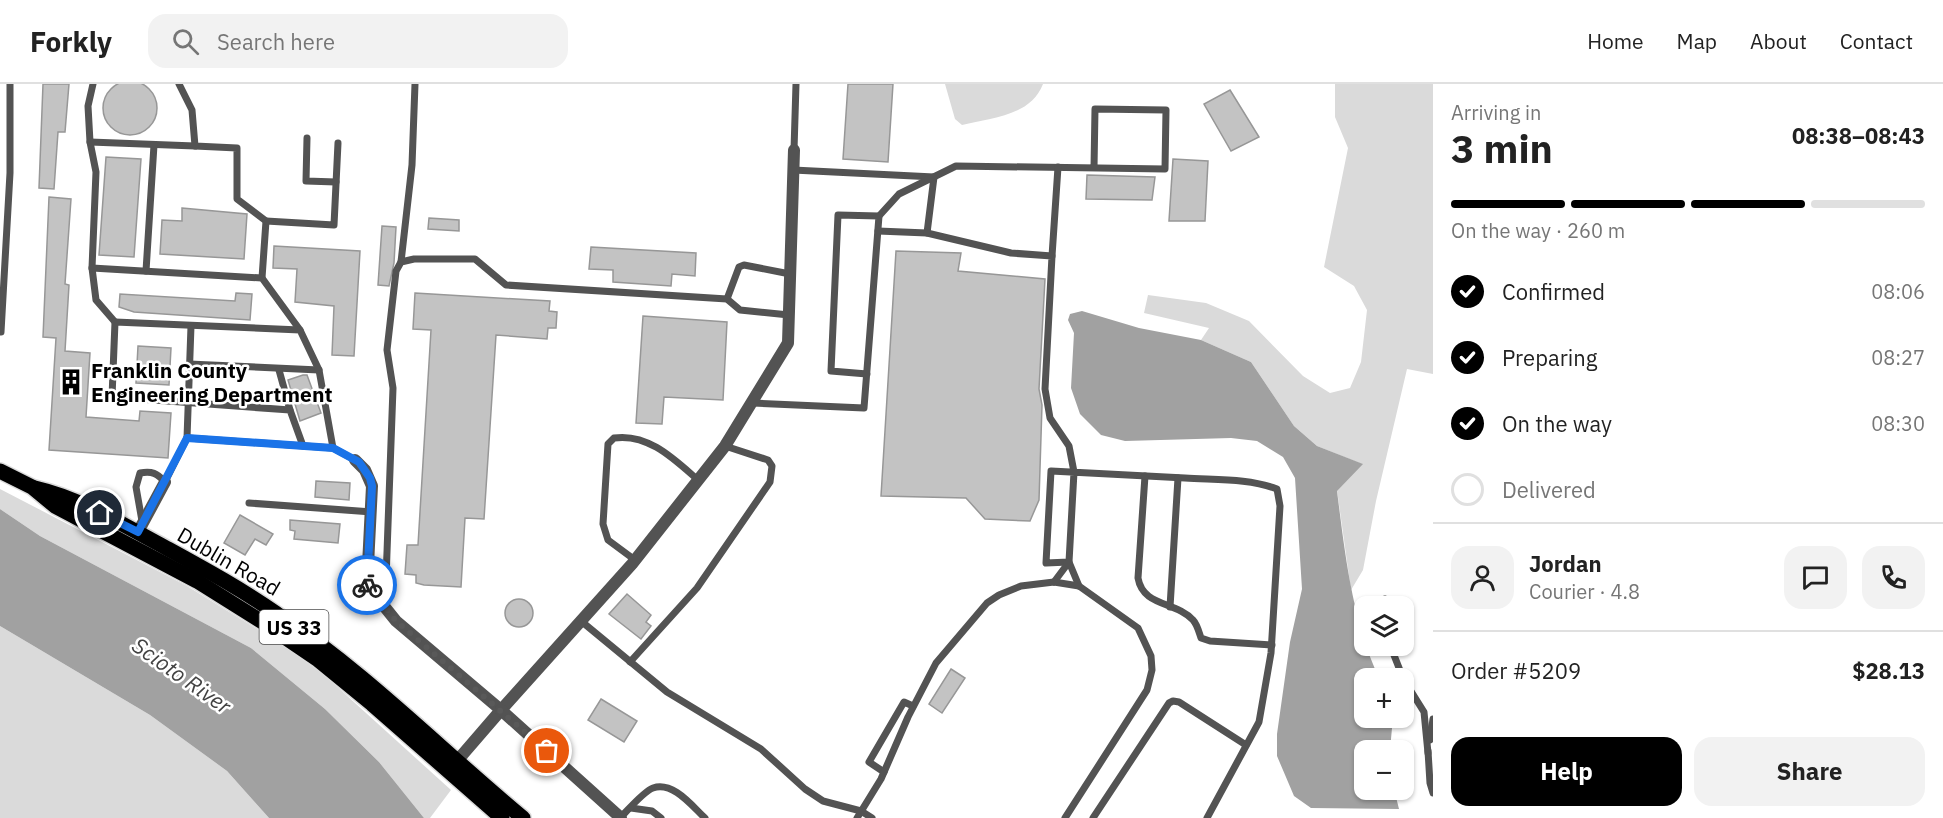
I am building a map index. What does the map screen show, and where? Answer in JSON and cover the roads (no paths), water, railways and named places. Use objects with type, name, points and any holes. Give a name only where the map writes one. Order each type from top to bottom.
[{"type":"main road","name":"Dublin Road","points":[[0,471],[32,487],[55,506],[197,580],[317,659],[502,818]]},
{"type":"main road","name":"Dublin Road","points":[[32,487],[62,494],[140,528],[278,614],[354,672],[523,818]]},
{"type":"street","points":[[457,761],[635,560],[724,446],[789,343],[794,150]]},
{"type":"street","points":[[355,460],[370,478],[372,486],[367,585],[396,621],[501,710],[621,818]]},
{"type":"street","points":[[140,528],[165,482]]},
{"type":"lane","points":[[1,332],[10,162],[10,84]]},
{"type":"lane","points":[[93,84],[88,106],[90,142],[96,172],[92,268],[96,300],[114,322],[112,397],[290,410]]},
{"type":"lane","points":[[179,84],[192,110],[195,146]]},
{"type":"lane","points":[[385,607],[393,388],[387,350],[396,271],[401,262],[412,165],[415,84]]},
{"type":"lane","points":[[794,150],[796,84]]},
{"type":"lane","points":[[753,403],[864,408],[879,216],[899,194],[956,166],[1094,168],[1165,168],[1167,110],[1095,109],[1094,168]]},
{"type":"lane","points":[[307,138],[306,181],[336,183]]},
{"type":"lane","points":[[90,142],[237,148],[237,199],[266,221],[334,225],[338,143]]},
{"type":"lane","points":[[146,271],[154,145]]},
{"type":"lane","points":[[1058,167],[1046,389],[1050,418],[1069,446],[1074,472],[1069,562],[1078,586]]},
{"type":"lane","points":[[793,170],[934,177]]},
{"type":"lane","points":[[927,233],[934,177]]},
{"type":"lane","points":[[867,374],[831,371],[838,215],[879,216]]},
{"type":"lane","points":[[266,221],[262,278],[300,330],[319,370],[333,448]]},
{"type":"lane","points":[[878,231],[927,233],[1011,253],[1052,256]]},
{"type":"lane","points":[[401,262],[414,259],[475,259],[506,285],[727,298],[740,310],[789,315]]},
{"type":"lane","points":[[727,298],[739,267],[744,265],[790,274]]},
{"type":"lane","points":[[92,268],[262,278]]},
{"type":"lane","points":[[114,322],[300,330]]},
{"type":"lane","points":[[140,528],[136,487],[140,472],[149,471],[158,474],[165,482],[187,438],[191,326]]},
{"type":"lane","points":[[189,364],[279,370],[319,370]]},
{"type":"lane","points":[[279,370],[303,446]]},
{"type":"lane","points":[[635,560],[608,540],[603,524],[608,444],[614,438],[626,436],[661,448],[698,480]]},
{"type":"lane","points":[[187,438],[333,448],[355,460]]},
{"type":"lane","points":[[630,662],[697,588],[770,482],[772,466],[768,460],[724,446]]},
{"type":"lane","points":[[1069,562],[1046,563],[1051,471],[1261,483],[1277,489],[1280,506],[1272,645],[1259,722],[1207,818]]},
{"type":"lane","points":[[1145,476],[1138,578],[1140,588],[1147,596],[1193,620],[1201,638],[1210,641],[1272,645]]},
{"type":"lane","points":[[1170,607],[1178,478]]},
{"type":"lane","points":[[249,503],[372,512]]},
{"type":"lane","points":[[1054,582],[1069,562]]},
{"type":"lane","points":[[859,815],[884,772],[913,706],[936,663],[987,603],[1021,586],[1054,582],[1078,586],[1138,628],[1151,656],[1152,670],[1147,690],[1065,818]]},
{"type":"lane","points":[[581,621],[667,692],[761,749],[805,789],[823,801],[872,818]]},
{"type":"lane","points":[[1414,696],[1424,712],[1433,793]]},
{"type":"lane","points":[[1093,818],[1169,703],[1173,701],[1179,702],[1246,745]]},
{"type":"lane","points":[[884,772],[869,762],[904,702],[913,706]]},
{"type":"lane","points":[[1428,753],[1433,719]]},
{"type":"lane","points":[[621,818],[651,788],[662,787],[673,789],[705,818]]},
{"type":"lane","points":[[631,808],[652,811],[661,818]]},
{"type":"water","points":[[1082,311],[1139,328],[1201,340],[1251,362],[1294,426],[1317,446],[1363,464],[1337,491],[1354,600],[1354,656],[1370,656],[1375,668],[1354,668],[1354,728],[1392,728],[1391,740],[1354,740],[1354,800],[1397,800],[1399,809],[1311,808],[1294,796],[1277,756],[1277,734],[1290,642],[1302,589],[1295,478],[1283,457],[1257,441],[1231,438],[1125,441],[1101,435],[1080,414],[1071,388],[1074,333],[1068,320],[1070,314]]},
{"type":"water","name":"Scioto River","points":[[0,509],[40,536],[251,648],[325,709],[379,762],[424,818],[269,818],[227,771],[150,715],[0,626]]},
{"type":"place","name":"Franklin County Engineering Department","points":[[71,382]]}]
